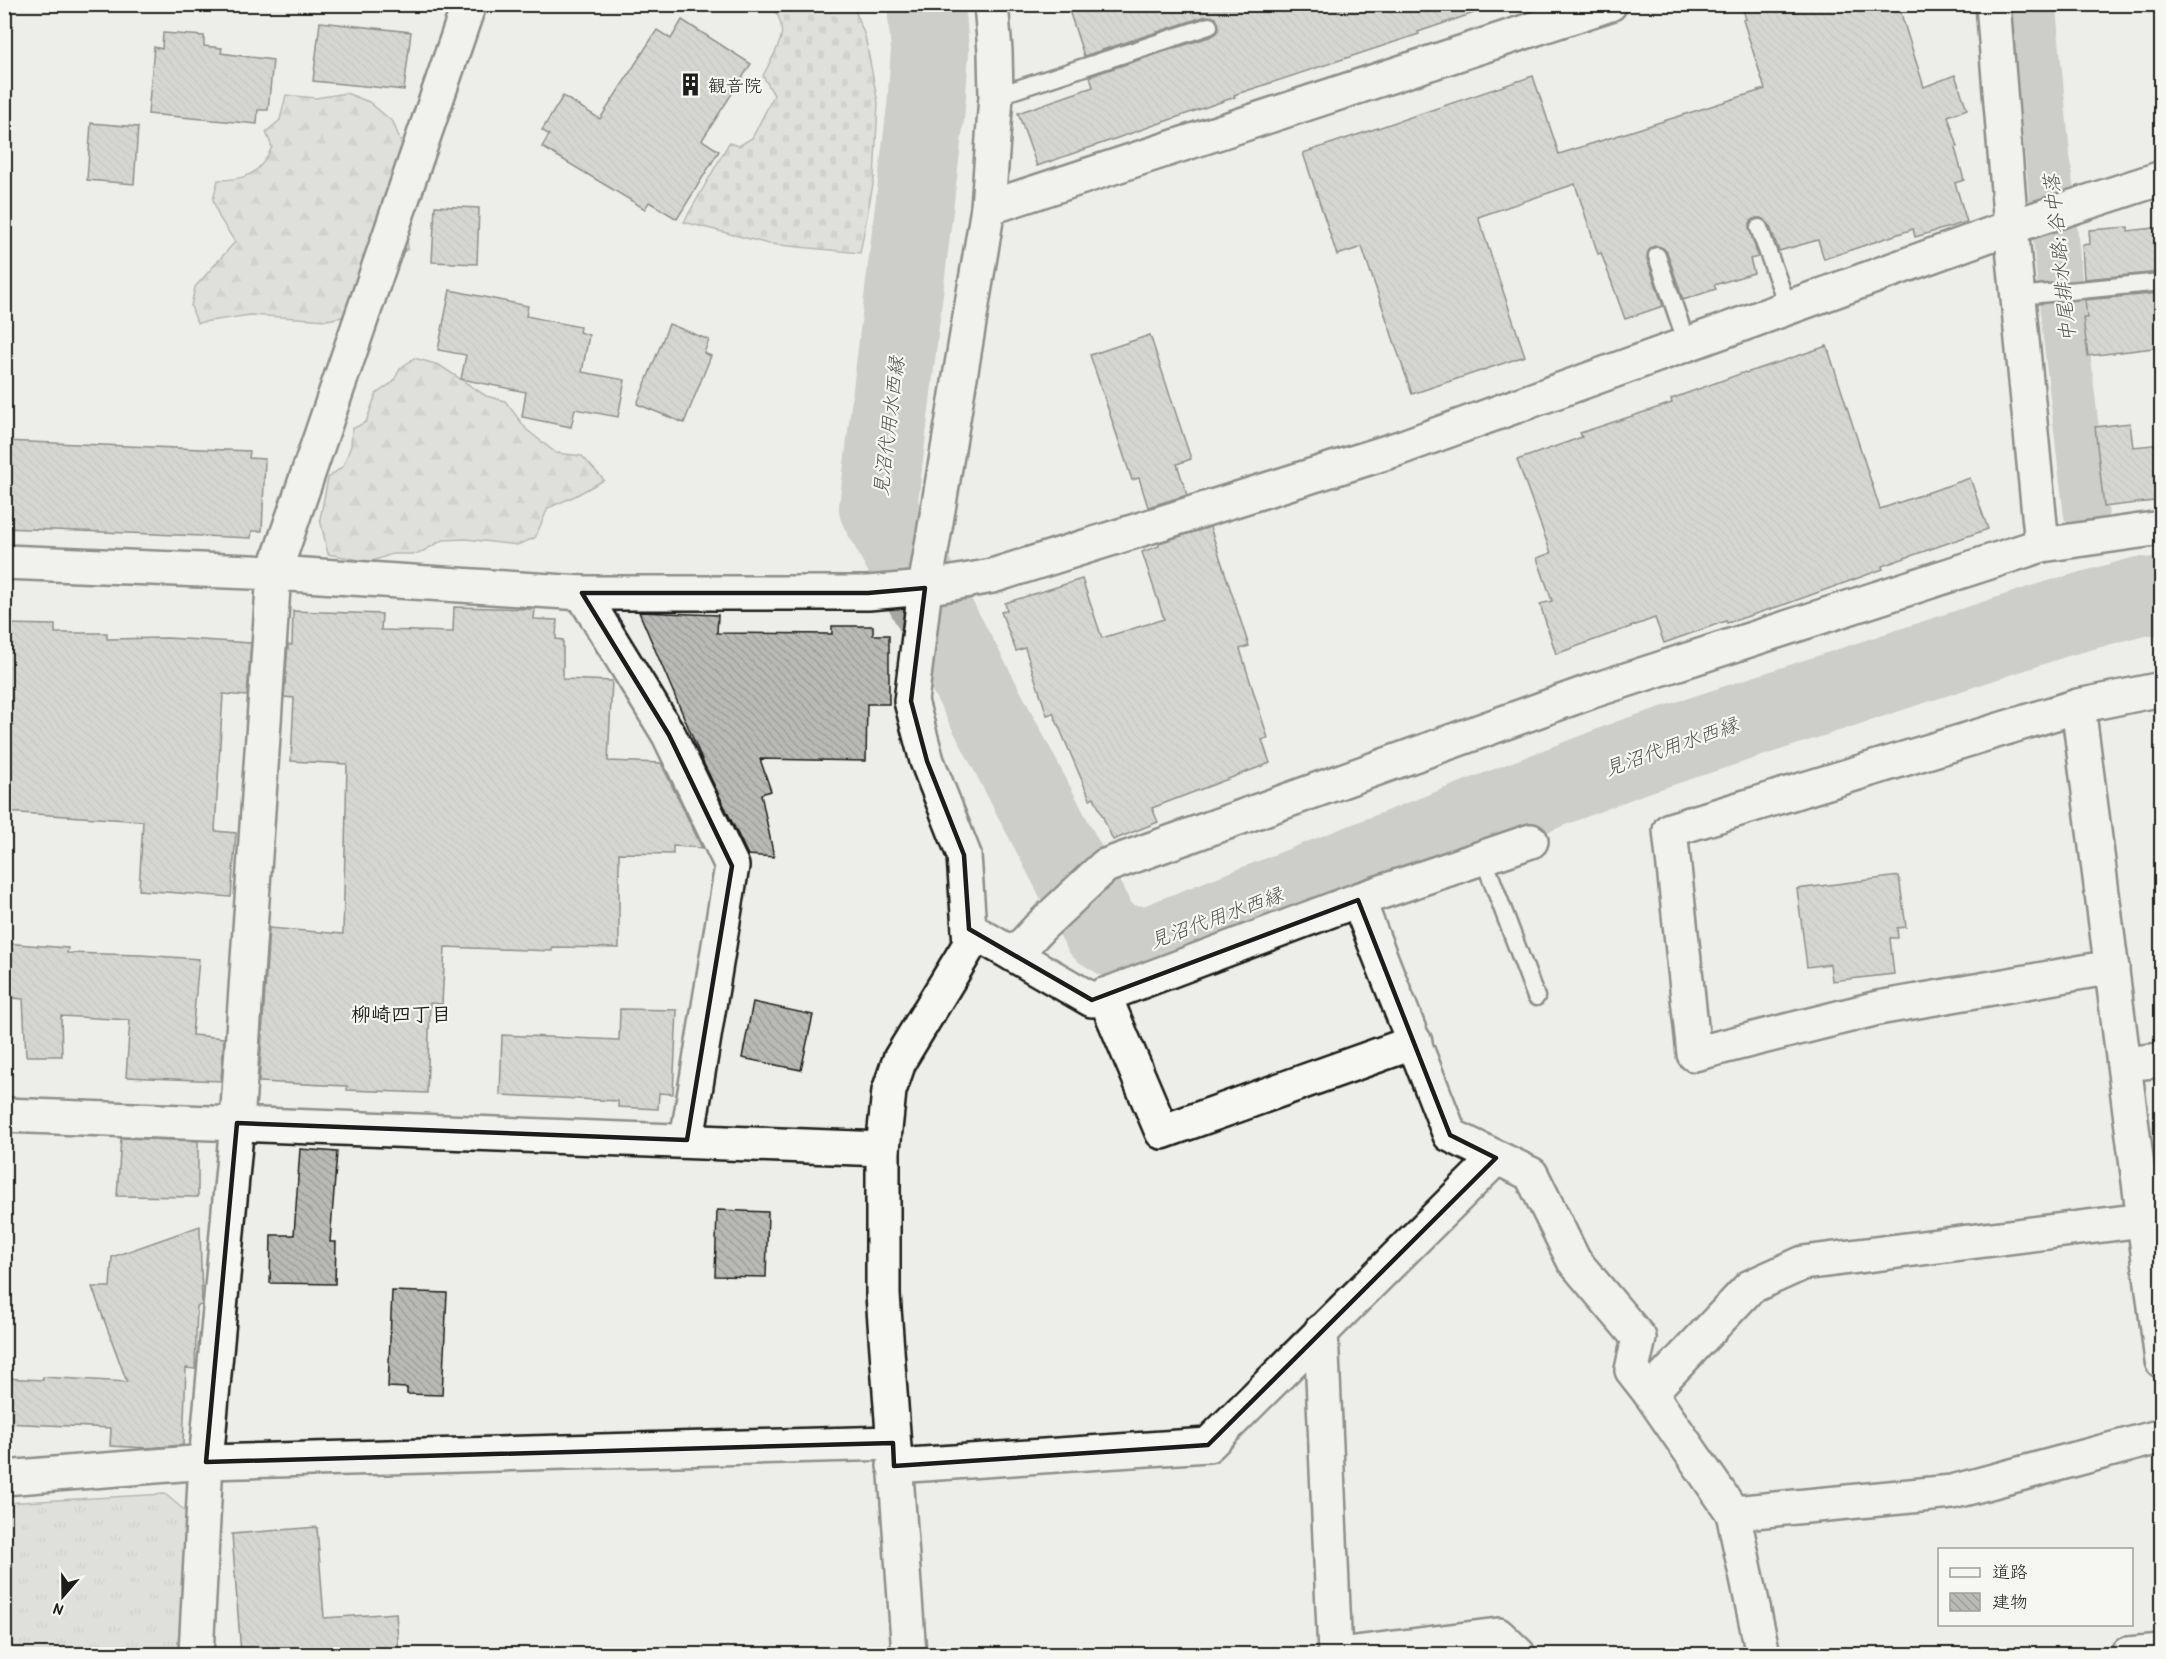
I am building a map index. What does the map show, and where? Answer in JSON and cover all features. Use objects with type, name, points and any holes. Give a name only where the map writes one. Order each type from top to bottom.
[{"type":"street","points":[[196,1654],[206,1462],[237,1123],[274,573],[469,4]]},
{"type":"street","points":[[909,1654],[884,1295],[883,1149],[889,1091],[900,1059],[970,944],[964,855],[927,761],[911,701],[925,588],[988,208],[996,96],[991,4]]},
{"type":"street","points":[[988,208],[1610,4]]},
{"type":"street","points":[[1994,4],[2011,227],[2042,545]]},
{"type":"street","points":[[4,562],[274,573],[582,593],[868,593],[925,588],[992,576],[1397,449],[2011,227],[2162,178]]},
{"type":"street","points":[[1014,955],[1039,928],[1105,866],[1592,691],[2042,545],[2162,530]]},
{"type":"street","points":[[582,593],[669,735],[732,866],[687,1140]]},
{"type":"street","points":[[2112,967],[1878,1008],[1694,1054],[1670,830],[2078,706],[2162,689]]},
{"type":"street","points":[[2078,706],[2162,1361]]},
{"type":"street","points":[[969,929],[1092,1000],[1358,900],[1531,841]]},
{"type":"street","points":[[1358,900],[1450,1135],[1531,1174],[1574,1261],[1638,1338],[1632,1370],[1733,1513],[1763,1654]]},
{"type":"street","points":[[1104,995],[1162,1132],[1415,1042]]},
{"type":"street","points":[[2124,1064],[2162,1060]]},
{"type":"street","points":[[4,1115],[883,1149]]},
{"type":"street","points":[[4,1478],[206,1462],[894,1454],[1208,1445],[1496,1158]]},
{"type":"street","points":[[1650,1393],[1750,1287],[1803,1263],[2143,1220]]},
{"type":"street","points":[[1321,1331],[1335,1654]]},
{"type":"street","points":[[1733,1513],[1952,1492],[2162,1436]]},
{"type":"street","points":[[1347,1654],[1498,1635],[1518,1654]]},
{"type":"street","points":[[2128,1654],[2162,1651]]},
{"type":"lane","points":[[996,96],[1209,26]]},
{"type":"lane","points":[[1759,228],[1788,307]]},
{"type":"lane","points":[[1657,256],[1687,344]]},
{"type":"lane","points":[[2019,296],[2162,282]]},
{"type":"lane","points":[[1483,857],[1536,997]]},
{"type":"highlighted area","points":[[925,588],[911,701],[927,761],[964,855],[969,929],[1092,1000],[1358,900],[1450,1135],[1496,1158],[1208,1445],[894,1466],[893,1443],[206,1462],[237,1123],[687,1140],[732,866],[669,735],[582,593],[868,593]]},
{"type":"green space","points":[[771,5],[853,5],[865,36],[878,103],[874,179],[860,253],[769,244],[684,222],[729,143],[739,146],[752,138],[774,95],[763,76],[777,49],[782,32],[778,15]]},
{"type":"green space","points":[[346,93],[369,102],[393,122],[403,148],[424,181],[418,207],[406,225],[408,249],[362,279],[353,304],[342,317],[327,320],[250,315],[197,323],[191,306],[195,287],[235,242],[219,217],[213,200],[218,180],[244,177],[262,164],[272,147],[266,132],[280,120],[286,95],[316,98]]},
{"type":"green space","points":[[414,358],[439,365],[486,396],[505,401],[527,430],[556,453],[582,456],[604,480],[548,508],[535,538],[517,545],[466,539],[443,540],[418,554],[392,554],[370,562],[328,554],[320,519],[328,478],[343,466],[351,446],[352,429],[366,422],[376,394],[393,382],[400,369]]},
{"type":"green space","points":[[165,1494],[189,1514],[177,1654],[5,1654],[5,1503]]},
{"type":"building","points":[[1067,4],[1479,4],[1480,11],[1418,32],[1419,34],[1234,95],[1235,97],[1037,166],[1018,113],[1093,87],[1090,76],[1212,36],[1219,28],[1216,18],[1206,16],[1084,56]]},
{"type":"building","points":[[1741,4],[1898,4],[1924,87],[1955,75],[1967,109],[1948,116],[1958,147],[1955,148],[1964,180],[1955,183],[1967,222],[1915,237],[1913,229],[1824,259],[1818,240],[1779,251],[1769,224],[1761,218],[1756,218],[1751,221],[1749,227],[1758,257],[1750,259],[1754,273],[1714,285],[1716,289],[1683,300],[1667,252],[1663,248],[1654,246],[1649,250],[1647,259],[1663,306],[1625,319],[1601,253],[1598,254],[1575,184],[1478,217],[1525,356],[1412,394],[1362,247],[1337,255],[1303,153],[1533,76],[1559,154],[1765,89],[1743,20],[1746,19]]},
{"type":"building","points":[[682,20],[751,64],[702,140],[719,151],[677,219],[649,202],[645,209],[542,147],[549,135],[542,130],[563,96],[600,119],[657,30],[671,39]]},
{"type":"building","points":[[320,22],[411,32],[404,90],[313,81]]},
{"type":"building","points":[[163,33],[204,36],[204,46],[222,48],[221,53],[273,60],[268,110],[258,110],[257,124],[148,114],[154,47],[162,49]]},
{"type":"building","points":[[91,123],[138,127],[134,184],[87,180]]},
{"type":"building","points":[[435,206],[479,208],[477,264],[432,262]]},
{"type":"building","points":[[2128,227],[2128,231],[2162,227],[2162,272],[2084,279],[2082,245],[2090,244],[2089,230]]},
{"type":"building","points":[[450,290],[528,306],[526,316],[580,327],[579,332],[589,335],[582,372],[625,380],[618,417],[575,409],[571,427],[522,417],[526,392],[461,379],[466,355],[438,350]]},
{"type":"building","points":[[2162,293],[2162,347],[2088,356],[2083,318],[2087,318],[2085,300]]},
{"type":"building","points":[[669,324],[709,340],[704,353],[711,356],[684,423],[637,404]]},
{"type":"building","points":[[1150,335],[1191,459],[1177,464],[1187,495],[1148,507],[1139,478],[1132,480],[1090,355]]},
{"type":"building","points":[[1827,346],[1880,509],[1970,478],[1988,529],[1882,566],[1883,569],[1786,604],[1727,623],[1726,621],[1664,643],[1655,618],[1556,654],[1540,604],[1552,601],[1537,558],[1551,553],[1517,460],[1582,437],[1580,433],[1672,403],[1671,399]]},
{"type":"building","points":[[2130,423],[2133,447],[2162,444],[2162,500],[2104,507],[2095,427]]},
{"type":"building","points":[[4,441],[250,451],[249,458],[265,459],[262,531],[252,531],[251,538],[4,528]]},
{"type":"building","points":[[1210,527],[1249,646],[1240,649],[1268,738],[1262,740],[1270,763],[1152,808],[1158,822],[1113,840],[1094,797],[1090,799],[1053,713],[1047,715],[1025,648],[1016,651],[1001,612],[1007,610],[1005,603],[1082,579],[1102,638],[1164,619],[1142,552],[1159,546],[1159,543]]},
{"type":"building","points":[[454,607],[535,609],[534,619],[557,620],[556,639],[563,640],[563,679],[612,681],[608,761],[661,763],[702,848],[673,846],[673,854],[619,853],[619,948],[552,947],[552,951],[445,947],[442,1004],[430,1003],[427,1093],[347,1090],[347,1086],[259,1082],[269,928],[343,934],[347,764],[291,761],[294,698],[284,697],[288,645],[292,645],[293,611],[382,614],[381,630],[453,632]]},
{"type":"building","points":[[639,612],[718,615],[717,633],[832,634],[832,626],[873,626],[873,635],[889,635],[889,704],[867,704],[866,761],[760,759],[771,791],[761,794],[774,857],[748,855],[704,764]]},
{"type":"building","points":[[4,624],[55,625],[55,633],[107,633],[107,639],[167,638],[251,643],[247,696],[223,694],[215,831],[236,833],[231,897],[139,890],[143,821],[4,812]]},
{"type":"building","points":[[1899,876],[1906,927],[1897,928],[1898,938],[1890,938],[1894,974],[1832,981],[1830,964],[1807,967],[1797,889]]},
{"type":"building","points":[[4,943],[68,948],[67,953],[199,959],[192,1035],[224,1038],[221,1081],[126,1077],[130,1020],[61,1016],[62,1056],[26,1056],[23,999],[4,997]]},
{"type":"building","points":[[753,1002],[813,1015],[801,1070],[742,1058]]},
{"type":"building","points":[[620,1009],[677,1010],[673,1094],[659,1093],[658,1109],[618,1107],[618,1101],[500,1095],[502,1035],[619,1040]]},
{"type":"building","points":[[121,1138],[198,1141],[198,1197],[117,1196]]},
{"type":"building","points":[[300,1149],[337,1152],[330,1242],[336,1242],[335,1284],[270,1283],[271,1235],[294,1235]]},
{"type":"building","points":[[717,1210],[768,1212],[766,1277],[715,1276]]},
{"type":"building","points":[[200,1226],[202,1305],[197,1306],[195,1369],[186,1368],[183,1445],[147,1448],[110,1446],[111,1428],[4,1423],[4,1378],[43,1380],[43,1377],[127,1382],[92,1287],[110,1287],[112,1257]]},
{"type":"building","points":[[392,1291],[447,1293],[442,1395],[407,1394],[407,1388],[388,1387]]},
{"type":"building","points":[[317,1527],[324,1618],[396,1613],[399,1654],[241,1654],[232,1534]]},
{"type":"waterway","name":"見沼代用水西縁","points":[[926,4],[930,50],[926,108],[878,508],[1101,930],[1124,944],[1150,945],[1630,758],[2056,619],[2140,596],[2162,598]]},
{"type":"waterway","name":"中尾排水路; 谷中落","points":[[2033,4],[2062,306],[2086,512]]},
{"type":"place","name":"観音院","points":[[690,85]]},
{"type":"district","name":"柳崎四丁目","points":[[401,1013]]}]
